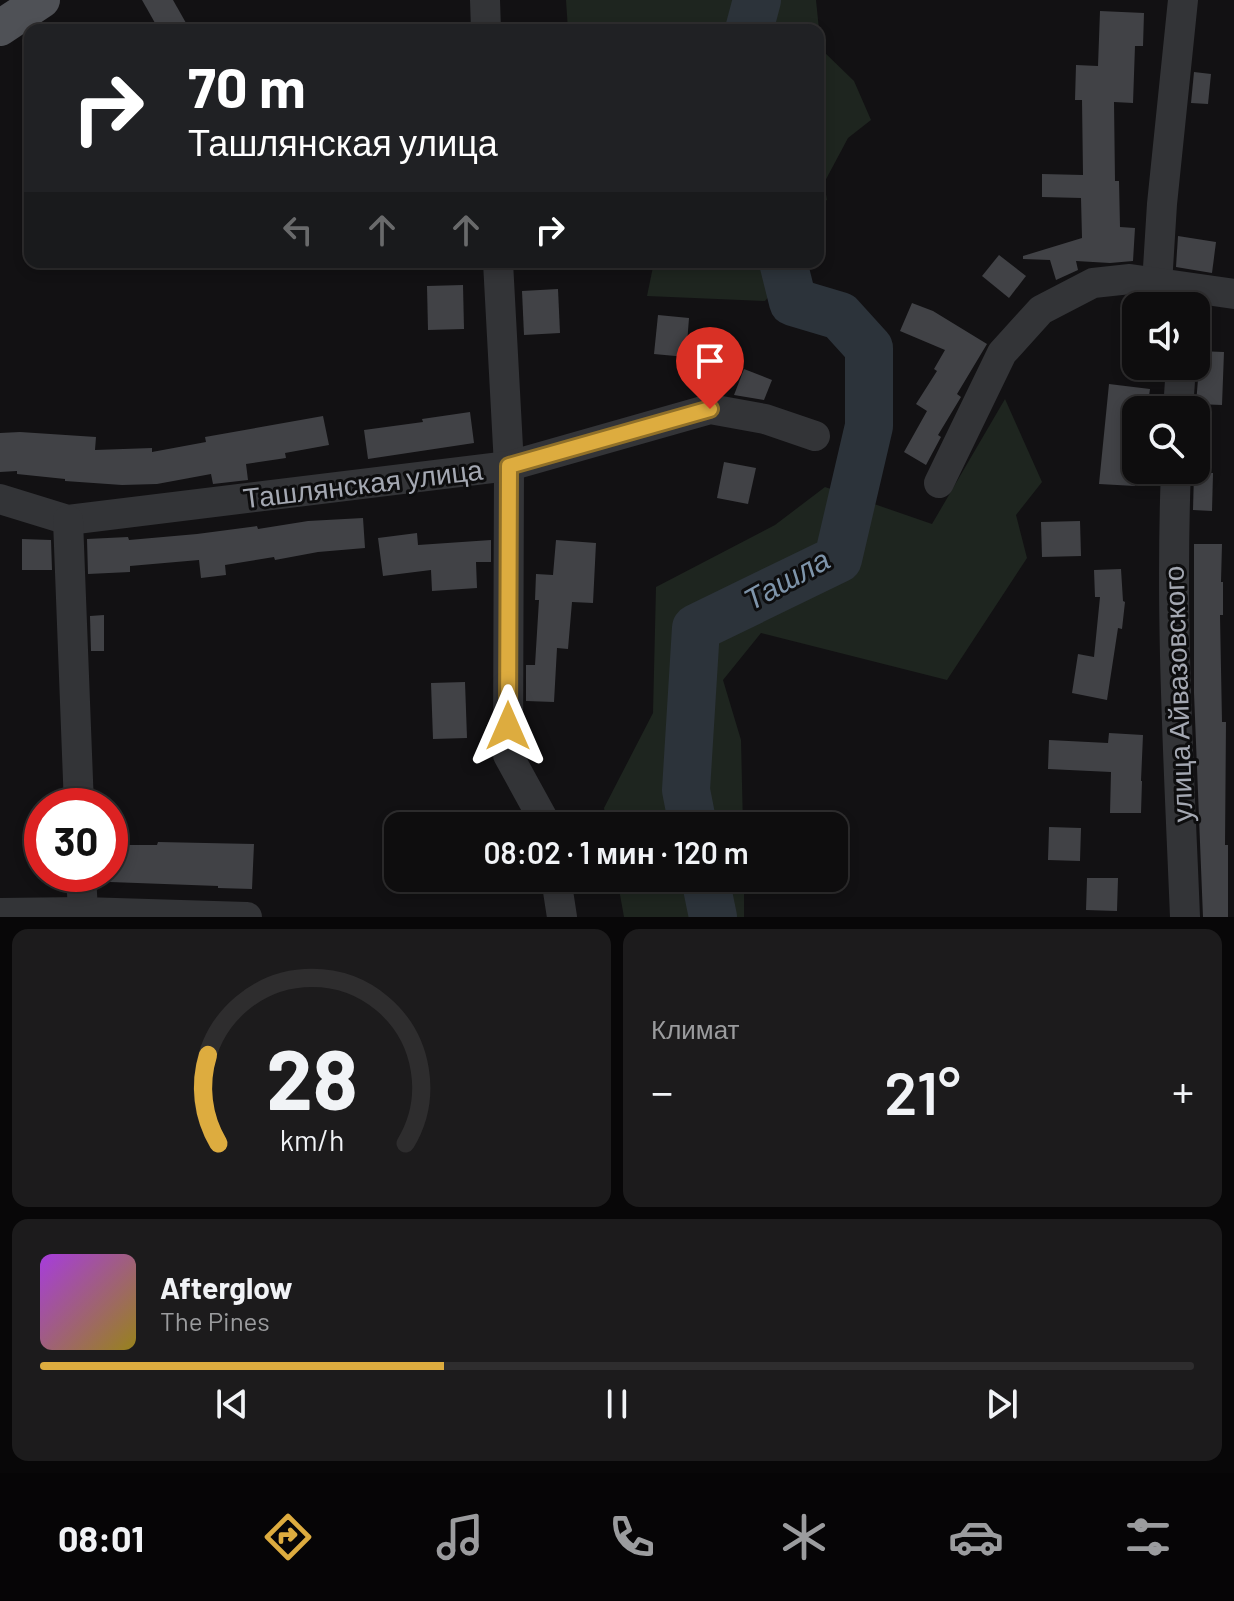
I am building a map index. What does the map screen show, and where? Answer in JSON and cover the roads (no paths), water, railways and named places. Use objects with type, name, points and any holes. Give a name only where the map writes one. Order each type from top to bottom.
[{"type":"main road","points":[[0,28],[42,0]]},
{"type":"street","points":[[485,0],[486,24]]},
{"type":"street","points":[[939,483],[1002,353],[1041,310],[1093,283],[1130,279],[1176,292],[1162,204],[1183,0]]},
{"type":"street","points":[[498,268],[509,466],[508,755],[539,812]]},
{"type":"street","points":[[1210,293],[1234,294]]},
{"type":"street","name":"Ташлянская улица","points":[[0,499],[68,520],[509,466],[710,409],[765,419],[815,436]]},
{"type":"street","name":"улица Айвазовского","points":[[1176,484],[1177,696],[1185,917]]},
{"type":"street","points":[[68,520],[78,788]]},
{"type":"street","points":[[82,892],[83,912]]},
{"type":"street","points":[[558,892],[562,917]]},
{"type":"street","points":[[0,913],[247,917]]},
{"type":"waterway","name":"Ташла","points":[[751,24],[757,0]]},
{"type":"waterway","name":"Ташла","points":[[690,812],[686,790],[696,628],[838,559],[869,426],[869,348],[840,316],[793,302],[784,268]]},
{"type":"waterway","name":"Ташла","points":[[708,892],[713,917]]}]
